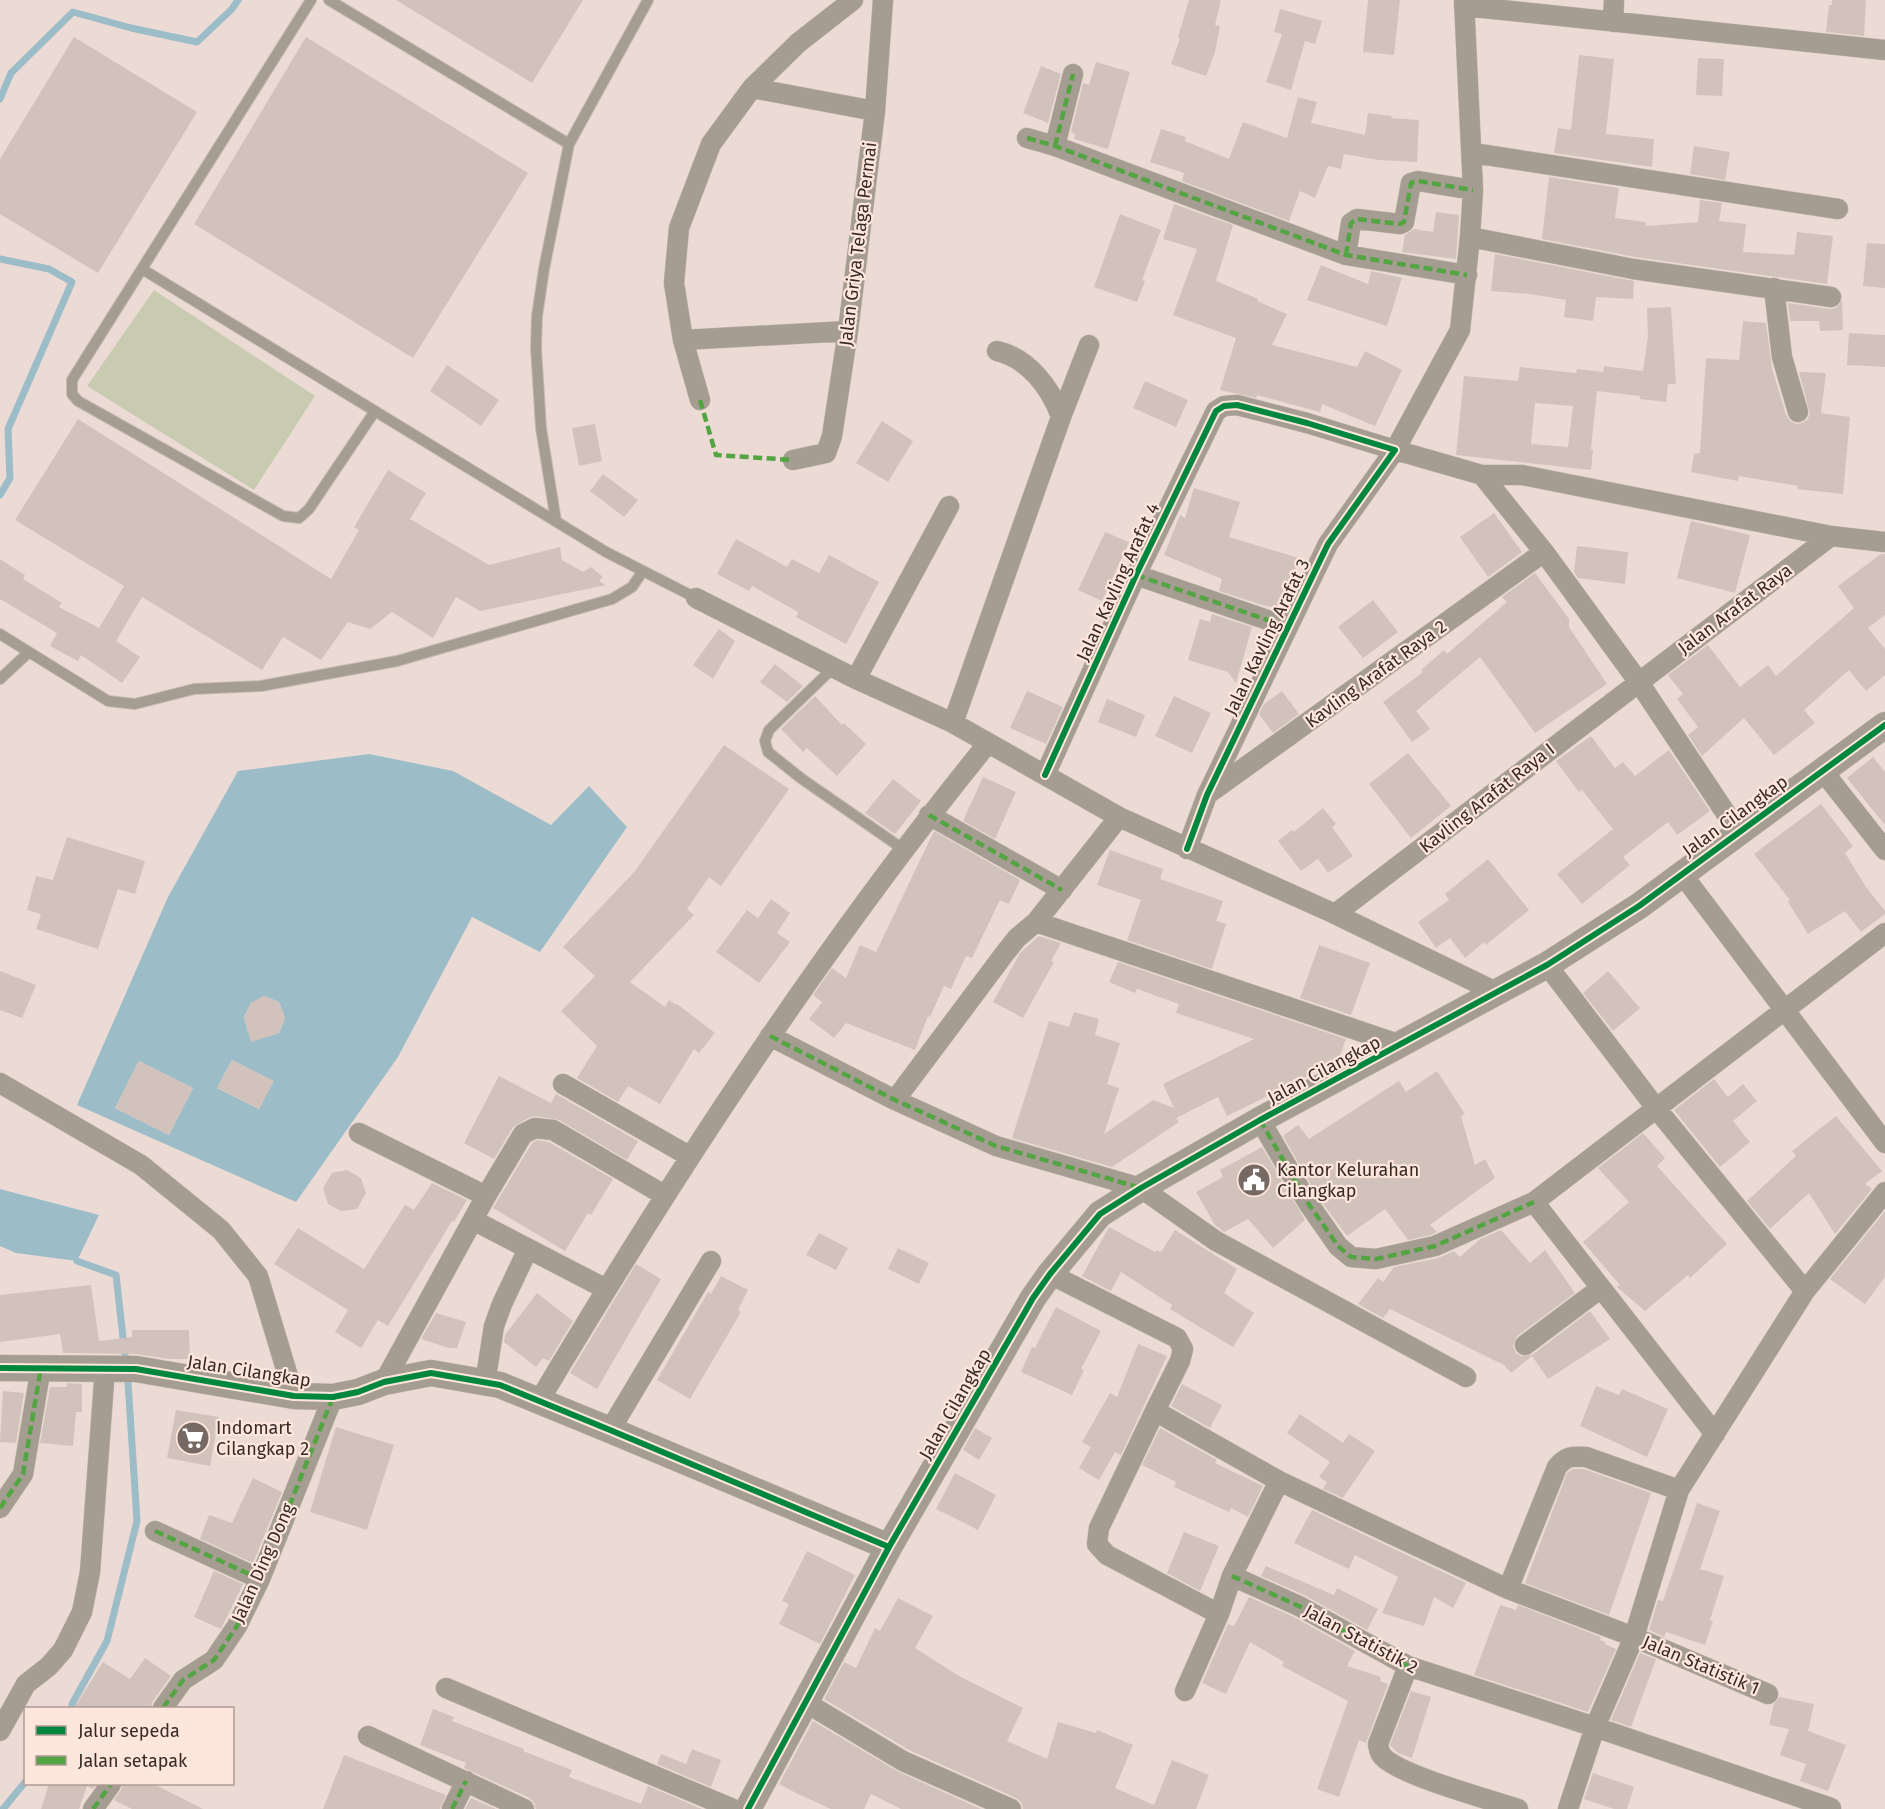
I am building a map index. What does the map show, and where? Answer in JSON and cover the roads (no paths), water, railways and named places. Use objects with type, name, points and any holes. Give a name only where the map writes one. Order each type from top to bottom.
[{"type":"street","points":[[700,400],[682,340],[674,283],[679,228],[711,144],[752,88],[798,43],[853,0]]},
{"type":"street","name":"Jalan Griya Telaga Permai","points":[[793,460],[826,453],[832,436],[848,331],[875,111],[883,0]]},
{"type":"street","points":[[1613,22],[1614,0]]},
{"type":"street","points":[[1464,3],[1613,22],[1885,50]]},
{"type":"street","name":"Jalan Kavling Arafat 3","points":[[1187,849],[1207,795],[1328,544],[1395,450],[1460,330],[1467,275],[1473,190],[1464,3]]},
{"type":"street","points":[[1055,146],[1073,74]]},
{"type":"street","points":[[752,88],[875,111]]},
{"type":"street","points":[[1027,138],[1055,146],[1346,255],[1467,275]]},
{"type":"street","points":[[1473,153],[1838,209]]},
{"type":"street","points":[[1346,255],[1353,220],[1400,224],[1404,222],[1411,183],[1418,181],[1473,190]]},
{"type":"street","points":[[1470,237],[1634,269],[1832,297]]},
{"type":"street","points":[[1774,288],[1782,357],[1798,412]]},
{"type":"street","points":[[682,340],[848,331]]},
{"type":"street","points":[[953,723],[1061,417],[1089,345]]},
{"type":"street","points":[[997,351],[1009,354],[1027,366],[1056,400],[1061,417]]},
{"type":"street","name":"Jalan Kavling Arafat 4","points":[[1045,775],[1136,575],[1216,411],[1224,406],[1237,405],[1307,423],[1395,450]]},
{"type":"street","points":[[1395,450],[1482,476],[1522,476],[1831,536],[1885,542]]},
{"type":"street","points":[[1482,476],[1544,552],[1638,681],[1739,833]]},
{"type":"street","points":[[856,679],[949,506]]},
{"type":"street","name":"Jalan Arafat Raya","points":[[1638,681],[1831,536]]},
{"type":"street","name":"Kavling Arafat Raya 2","points":[[1207,795],[1544,552]]},
{"type":"street","points":[[1136,575],[1288,627]]},
{"type":"street","points":[[696,598],[856,679],[953,723],[1119,817],[1335,915],[1496,992]]},
{"type":"street","name":"Kavling Arafat Raya I","points":[[1335,915],[1638,681]]},
{"type":"street","name":"Jalan Cilangkap","points":[[748,1809],[889,1547],[1033,1298],[1100,1214],[1260,1120],[1547,965],[1639,906],[1885,725]]},
{"type":"street","points":[[539,1401],[664,1195],[770,1036],[903,849],[988,743]]},
{"type":"street","points":[[1822,770],[1885,850]]},
{"type":"street","points":[[929,815],[1062,890]]},
{"type":"street","points":[[895,1100],[1005,953],[1017,938],[1036,922],[1119,817]]},
{"type":"street","points":[[1682,874],[1885,1143]]},
{"type":"street","points":[[1036,922],[1401,1045]]},
{"type":"street","points":[[1260,1120],[1308,1203],[1338,1246],[1351,1257],[1376,1259],[1435,1246],[1534,1202],[1885,933]]},
{"type":"street","points":[[1547,965],[1656,1108],[1804,1291]]},
{"type":"street","points":[[770,1036],[895,1100],[996,1146],[1141,1188],[1216,1241],[1466,1377]]},
{"type":"street","points":[[0,1083],[141,1165],[221,1230],[258,1276],[294,1396]]},
{"type":"street","points":[[563,1084],[689,1156]]},
{"type":"street","points":[[384,1382],[472,1220],[523,1134],[536,1128],[553,1130],[664,1195]]},
{"type":"street","points":[[358,1133],[486,1196]]},
{"type":"street","points":[[1568,1809],[1595,1727],[1634,1637],[1679,1490],[1804,1291],[1885,1192]]},
{"type":"street","points":[[1534,1202],[1715,1434]]},
{"type":"street","points":[[472,1220],[606,1289]]},
{"type":"street","points":[[484,1383],[494,1326],[528,1249]]},
{"type":"street","points":[[610,1430],[711,1261]]},
{"type":"street","points":[[1050,1274],[1177,1338],[1183,1349],[1180,1361],[1099,1528],[1097,1544],[1107,1555],[1219,1614]]},
{"type":"street","points":[[1525,1344],[1601,1288]]},
{"type":"street","points":[[0,1508],[23,1474],[41,1367]]},
{"type":"street","name":"Jalan Cilangkap","points":[[0,1368],[120,1368],[294,1396],[333,1397],[358,1392],[384,1382],[431,1373],[500,1385],[889,1547]]},
{"type":"street","points":[[0,1731],[26,1684],[49,1666],[63,1650],[82,1612],[120,1368]]},
{"type":"street","name":"Jalan Ding Dong","points":[[164,1707],[183,1680],[214,1660],[237,1626],[260,1578],[333,1397]]},
{"type":"street","name":"Jalan Statistik 1","points":[[1155,1411],[1279,1481],[1508,1588],[1634,1637],[1768,1694]]},
{"type":"street","points":[[1508,1588],[1557,1467],[1564,1459],[1571,1456],[1586,1457],[1679,1490]]},
{"type":"street","points":[[1185,1691],[1219,1614],[1232,1576],[1279,1481]]},
{"type":"street","points":[[155,1531],[260,1578]]},
{"type":"street","name":"Jalan Statistik 2","points":[[1232,1576],[1309,1612],[1408,1666],[1831,1808]]},
{"type":"street","points":[[1408,1666],[1378,1744],[1380,1755],[1393,1765],[1518,1809]]},
{"type":"street","points":[[446,1688],[733,1809]]},
{"type":"street","points":[[805,1702],[903,1761],[1011,1809]]},
{"type":"street","points":[[368,1736],[524,1809]]},
{"type":"street","points":[[452,1809],[466,1781]]},
{"type":"street","points":[[93,1809],[110,1785]]},
{"type":"lane","points":[[311,0],[72,380],[72,394],[78,401],[283,516],[298,518],[309,509],[375,411]]},
{"type":"lane","points":[[329,0],[569,144]]},
{"type":"lane","points":[[556,521],[541,428],[536,348],[537,316],[544,269],[569,144],[648,0]]},
{"type":"lane","points":[[142,269],[606,552],[696,598]]},
{"type":"lane","points":[[0,633],[108,701],[135,704],[194,689],[261,686],[397,661],[612,599],[632,587],[644,571]]},
{"type":"lane","points":[[2,676],[29,652]]},
{"type":"lane","points":[[834,668],[769,730],[765,741],[768,752],[802,779],[903,849]]},
{"type":"water","points":[[369,754],[453,771],[551,825],[589,786],[627,827],[540,952],[472,917],[398,1057],[296,1202],[77,1105],[168,897],[238,771]],"holes":[[[264,996],[279,1002],[285,1018],[279,1033],[263,1038],[248,1032],[244,1017],[251,1003]],[[232,1060],[273,1081],[259,1109],[217,1088]],[[139,1061],[193,1088],[169,1135],[115,1108]]]},
{"type":"water","points":[[0,1189],[99,1215],[77,1261],[16,1253],[0,1246]]},
{"type":"waterway","points":[[0,99],[11,73],[73,12],[131,28],[197,42],[232,9],[238,0]]},
{"type":"waterway","points":[[0,259],[49,269],[72,282],[8,429],[10,478],[0,495]]},
{"type":"waterway","points":[[73,1707],[72,1704],[107,1641],[137,1521],[128,1382],[116,1275],[77,1261]]},
{"type":"waterway","points":[[3,1809],[24,1783]]},
{"type":"place","name":"Kantor Kelurahan Cilangkap","points":[[1254,1180]]},
{"type":"place","name":"Indomart Cilangkap 2","points":[[193,1438]]}]
